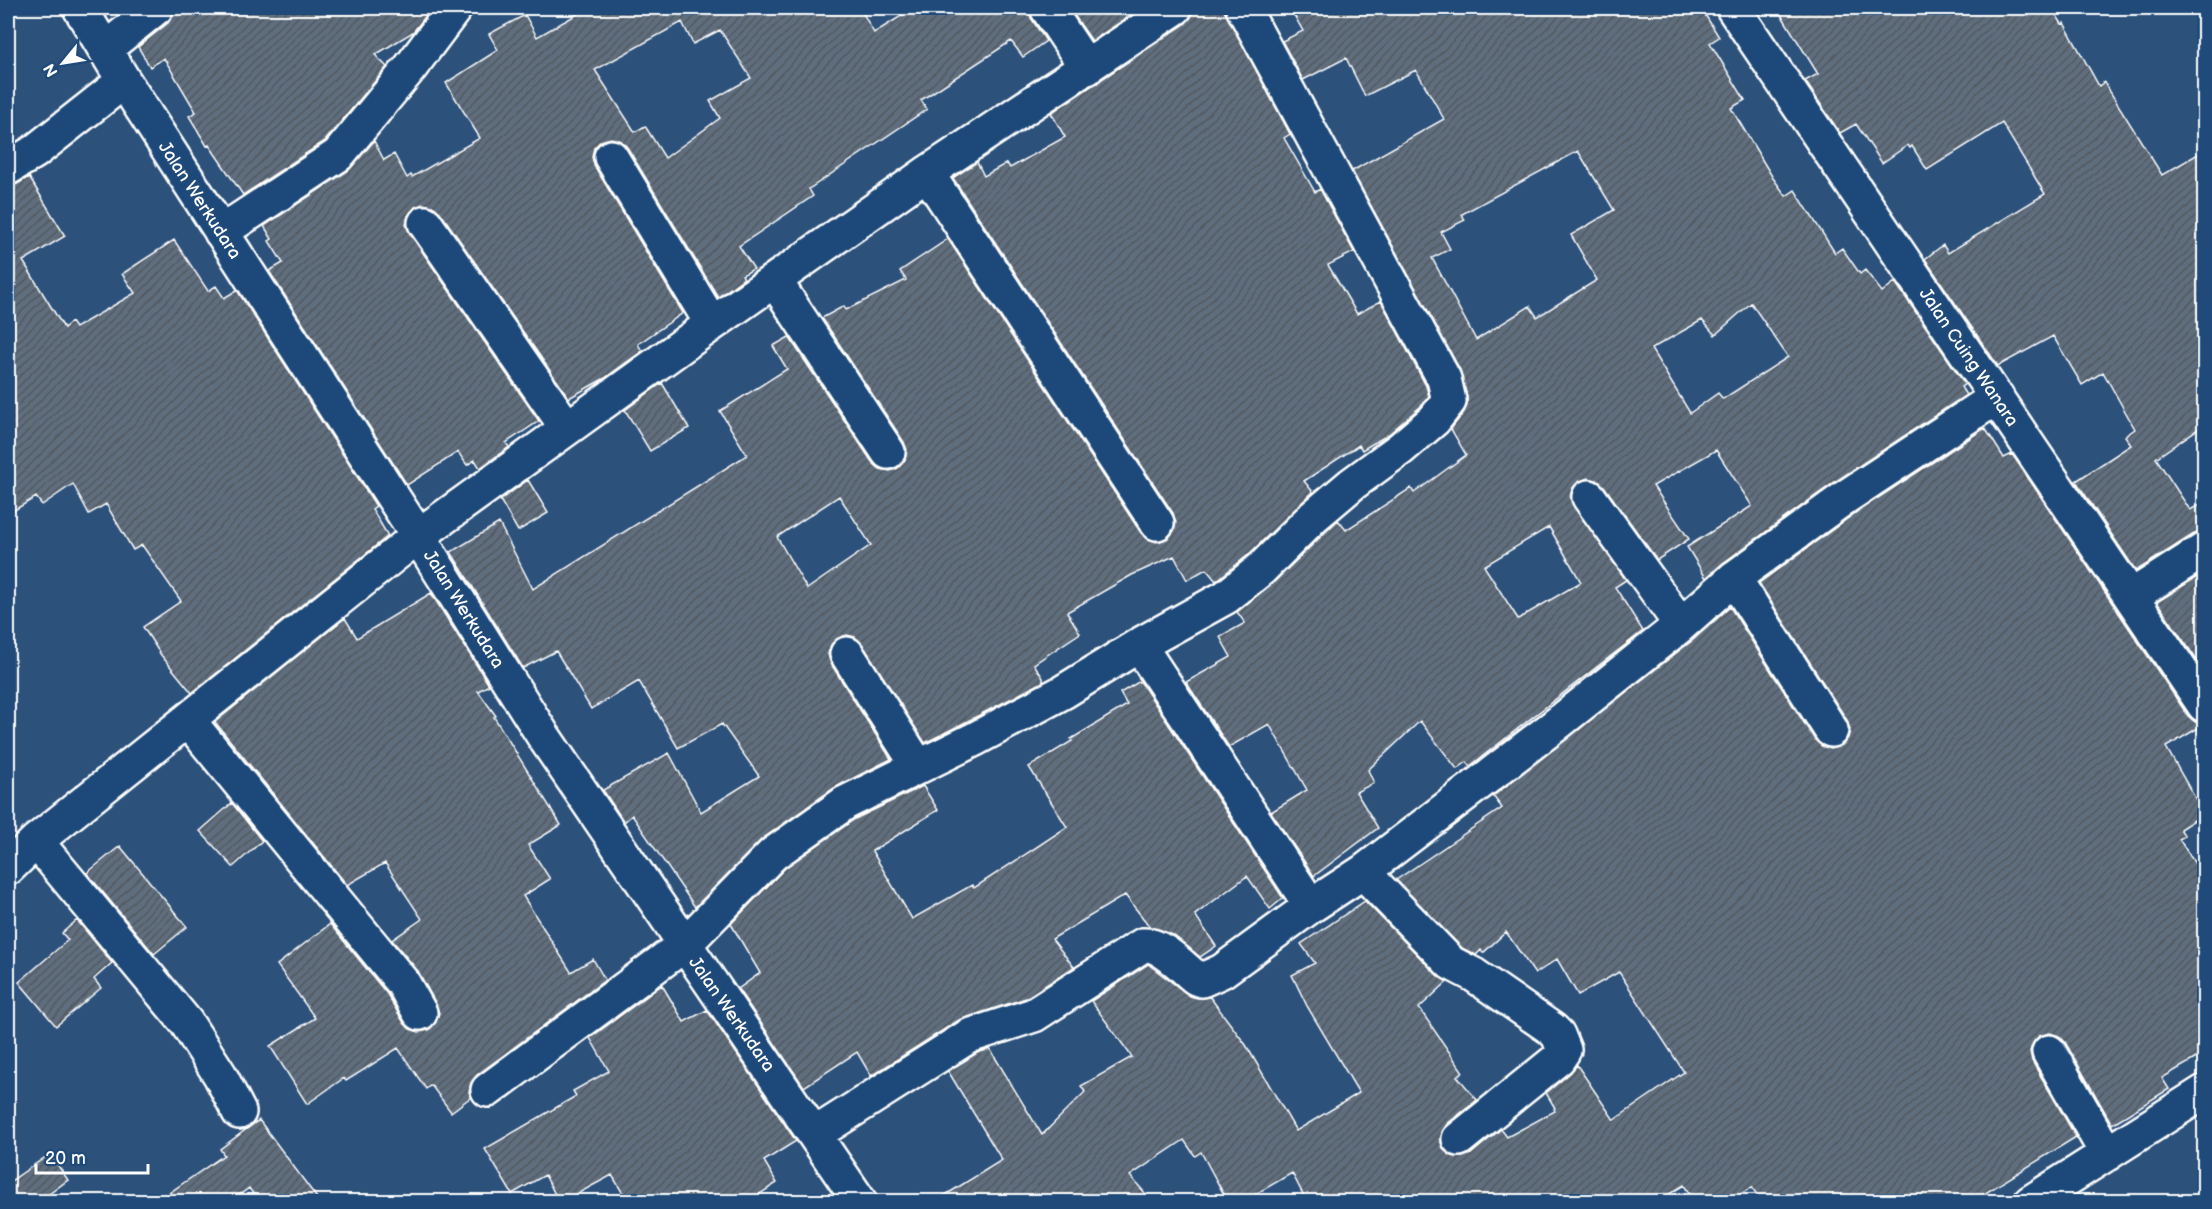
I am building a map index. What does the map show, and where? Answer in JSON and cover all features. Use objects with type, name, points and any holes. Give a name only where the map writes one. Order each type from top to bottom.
[{"type":"street","name":"Jalan Werkudara","points":[[80,8],[124,81],[418,536],[544,736],[860,1202]]},
{"type":"street","points":[[105,49],[156,8]]},
{"type":"street","points":[[221,232],[338,155],[410,68],[455,8]]},
{"type":"street","points":[[1047,8],[1087,68]]},
{"type":"street","points":[[8,868],[36,842],[418,536],[712,324],[927,173],[1175,8]]},
{"type":"street","points":[[488,1090],[684,945],[773,854],[845,803],[975,739],[1053,697],[1138,645],[1226,597],[1261,569],[1313,517],[1434,420],[1449,401],[1444,379],[1243,8]]},
{"type":"street","name":"Jalan Cuing Wanara","points":[[1733,8],[1858,196],[2205,705]]},
{"type":"street","points":[[8,168],[34,152],[124,81]]},
{"type":"street","points":[[610,157],[712,324]]},
{"type":"street","points":[[927,173],[1157,523]]},
{"type":"street","points":[[425,223],[567,428]]},
{"type":"street","points":[[775,281],[888,452]]},
{"type":"street","points":[[815,1134],[969,1036],[1034,1015],[1138,947],[1149,944],[1158,948],[1196,978],[1202,980],[1222,971],[1311,906],[1364,872],[1552,728],[1734,578],[1848,496],[1997,397]]},
{"type":"street","points":[[1589,497],[1681,624]]},
{"type":"street","points":[[2132,596],[2205,550]]},
{"type":"street","points":[[1734,578],[1831,730]]},
{"type":"street","points":[[1138,645],[1311,906]]},
{"type":"street","points":[[848,654],[918,766]]},
{"type":"street","points":[[188,720],[403,983],[420,1013]]},
{"type":"street","points":[[36,842],[186,1022],[220,1074],[239,1112]]},
{"type":"street","points":[[1364,872],[1451,963],[1474,975],[1552,1029],[1562,1042],[1564,1050],[1558,1059],[1459,1139]]},
{"type":"street","points":[[2049,1052],[2107,1154]]},
{"type":"street","points":[[2031,1202],[2205,1092]]},
{"type":"building","points":[[174,8],[432,8],[413,32],[375,55],[387,67],[325,141],[243,195],[209,145],[207,146],[189,116],[196,112],[164,58],[150,67],[138,47],[168,23]]},
{"type":"building","points":[[588,8],[860,8],[874,33],[914,8],[1029,8],[1031,18],[1046,41],[1023,57],[1011,41],[921,100],[927,109],[809,189],[813,196],[739,246],[754,269],[742,275],[744,278],[718,297],[627,147],[621,141],[611,138],[601,141],[594,148],[592,157],[595,167],[683,313],[638,344],[642,351],[605,378],[569,398],[440,212],[432,206],[423,204],[415,207],[408,216],[406,225],[410,234],[539,421],[506,443],[509,447],[480,468],[475,460],[467,465],[458,452],[407,485],[269,271],[283,263],[269,241],[272,239],[264,226],[349,170],[374,141],[384,160],[394,154],[407,178],[480,138],[446,83],[498,50],[489,34],[525,15],[537,37]],"holes":[[[682,22],[693,44],[720,30],[751,78],[710,101],[720,118],[665,158],[645,126],[635,132],[595,70]]]},
{"type":"building","points":[[1069,8],[1142,8],[1092,41]]},
{"type":"building","points":[[1194,8],[1223,8],[1290,134],[1284,138],[1315,192],[1320,189],[1354,252],[1328,265],[1357,314],[1381,301],[1426,386],[1429,396],[1389,434],[1362,450],[1359,445],[1304,481],[1313,492],[1248,555],[1216,581],[1206,569],[1187,580],[1174,556],[1132,575],[1067,612],[1080,633],[1034,664],[1043,682],[925,743],[862,644],[855,637],[847,635],[837,639],[831,645],[828,654],[831,664],[891,759],[834,788],[762,839],[695,907],[632,815],[624,822],[603,790],[669,753],[701,812],[759,776],[722,724],[678,748],[639,681],[591,709],[556,651],[523,668],[451,552],[499,523],[533,589],[747,455],[720,411],[787,369],[773,346],[789,337],[872,462],[880,469],[890,471],[898,468],[905,460],[907,450],[904,442],[822,318],[844,306],[846,310],[906,280],[900,271],[948,239],[1141,533],[1157,542],[1168,538],[1174,531],[1176,523],[1173,513],[953,178],[977,162],[984,176],[1007,163],[1010,168],[1065,137],[1051,113],[1185,24]],"holes":[[[839,496],[871,545],[807,589],[777,537]]]},
{"type":"building","points":[[1290,8],[1701,8],[1719,37],[1710,43],[1745,100],[1731,108],[1773,178],[1786,196],[1795,190],[1835,253],[1842,248],[1860,274],[1865,270],[1882,292],[1895,282],[1965,384],[1961,387],[1966,395],[1836,481],[1723,563],[1706,578],[1687,547],[1752,506],[1716,450],[1653,486],[1689,539],[1657,560],[1604,486],[1588,478],[1578,482],[1572,489],[1570,498],[1626,580],[1615,587],[1643,631],[1470,766],[1467,762],[1457,769],[1420,721],[1368,770],[1374,783],[1356,792],[1378,828],[1314,876],[1271,812],[1307,790],[1269,724],[1229,747],[1186,682],[1231,657],[1220,637],[1245,623],[1237,612],[1274,582],[1338,520],[1346,530],[1411,488],[1414,493],[1466,455],[1451,429],[1464,412],[1467,397],[1460,370],[1352,171],[1444,119],[1416,70],[1365,96],[1346,58],[1303,80],[1282,41],[1303,31]],"holes":[[[1578,151],[1614,210],[1571,235],[1597,280],[1537,317],[1530,306],[1476,340],[1432,258],[1450,249],[1441,232],[1465,220],[1462,214]],[[1751,303],[1788,357],[1723,399],[1718,393],[1690,413],[1651,349],[1702,320],[1715,335]],[[1549,527],[1581,582],[1518,619],[1484,566]]]},
{"type":"building","points":[[1777,8],[2052,8],[2062,24],[2064,23],[2099,86],[2104,82],[2162,175],[2205,150],[2205,424],[2156,458],[2190,510],[2205,502],[2205,531],[2194,534],[2136,571],[2076,481],[2131,445],[2125,436],[2135,429],[2103,372],[2082,385],[2053,336],[1998,366],[1925,259],[1943,245],[1948,253],[2045,194],[2002,123],[1927,170],[1912,146],[1910,148],[1908,145],[1882,163],[1856,124],[1840,133],[1805,81],[1818,74]]},
{"type":"building","points":[[29,177],[65,236],[23,261],[64,328],[71,322],[75,328],[135,293],[122,274],[174,240],[208,291],[216,286],[224,298],[237,290],[376,506],[372,509],[388,536],[192,693],[161,655],[143,627],[181,601],[142,545],[133,550],[106,504],[89,514],[73,484],[42,505],[36,497],[8,514],[8,187]]},
{"type":"building","points":[[662,383],[689,428],[650,451],[625,410]]},
{"type":"building","points":[[1985,428],[2004,458],[2012,454],[2188,716],[2195,722],[2205,724],[2166,747],[2204,814],[2180,829],[2185,836],[2179,839],[2205,879],[2205,1053],[2162,1078],[2169,1089],[2112,1124],[2065,1042],[2059,1036],[2050,1033],[2039,1036],[2030,1051],[2032,1061],[2076,1137],[1971,1202],[1761,1202],[1752,1187],[1728,1202],[1694,1202],[1684,1185],[1656,1202],[1307,1202],[1292,1173],[1242,1202],[1228,1202],[1201,1152],[1195,1156],[1184,1140],[1130,1176],[1153,1202],[934,1202],[1002,1160],[948,1071],[977,1053],[990,1049],[1042,1135],[1085,1092],[1081,1086],[1132,1057],[1091,1001],[1148,964],[1190,996],[1210,997],[1246,1045],[1296,1131],[1359,1093],[1307,1006],[1292,975],[1315,963],[1301,944],[1365,901],[1438,976],[1447,982],[1419,1008],[1463,1072],[1457,1076],[1477,1100],[1447,1124],[1442,1132],[1441,1142],[1444,1150],[1452,1156],[1462,1157],[1471,1154],[1501,1129],[1507,1137],[1555,1111],[1546,1093],[1577,1065],[1614,1120],[1684,1072],[1619,972],[1578,995],[1557,959],[1535,974],[1506,932],[1483,953],[1481,950],[1476,955],[1462,948],[1396,880],[1502,808],[1493,796],[1693,640],[1730,607],[1815,740],[1831,749],[1842,745],[1848,738],[1850,730],[1847,720],[1759,583],[1858,511]]},
{"type":"building","points":[[528,480],[548,513],[518,531],[500,500]]},
{"type":"building","points":[[2205,572],[2205,672],[2157,602]]},
{"type":"building","points":[[431,593],[489,685],[478,691],[496,716],[494,717],[561,825],[528,845],[550,879],[523,896],[571,972],[593,959],[605,980],[477,1075],[471,1083],[469,1092],[471,1097],[451,1112],[431,1085],[426,1089],[398,1048],[346,1081],[344,1078],[307,1104],[270,1046],[315,1018],[277,965],[330,924],[387,994],[404,1023],[410,1029],[419,1032],[429,1030],[436,1022],[439,1013],[436,1004],[418,971],[392,940],[422,919],[385,863],[347,885],[215,722],[345,618],[357,638]]},
{"type":"building","points":[[1140,681],[1283,898],[1270,909],[1247,876],[1195,915],[1216,946],[1200,957],[1173,935],[1150,927],[1125,895],[1052,939],[1074,967],[1026,998],[959,1020],[871,1076],[857,1052],[804,1087],[738,989],[760,973],[731,924],[785,868],[855,819],[923,786],[938,810],[872,851],[912,919],[972,885],[974,888],[1067,827],[1029,767],[1127,705],[1120,693]]},
{"type":"building","points":[[232,803],[262,841],[233,867],[200,831]]},
{"type":"building","points":[[120,846],[187,927],[154,954],[87,873]]},
{"type":"building","points":[[77,920],[112,963],[94,979],[101,988],[56,1026],[19,982],[68,940],[62,933]]},
{"type":"building","points":[[662,985],[684,1022],[707,1010],[796,1141],[764,1161],[777,1183],[747,1202],[628,1202],[612,1175],[562,1202],[559,1202],[545,1175],[512,1194],[485,1149],[576,1096],[573,1091],[609,1071],[590,1038]]},
{"type":"building","points":[[259,1120],[320,1202],[259,1202],[249,1188],[230,1202],[156,1202],[224,1155],[220,1149]]},
{"type":"building","points":[[50,1154],[68,1180],[38,1202],[8,1202],[8,1183]]}]
